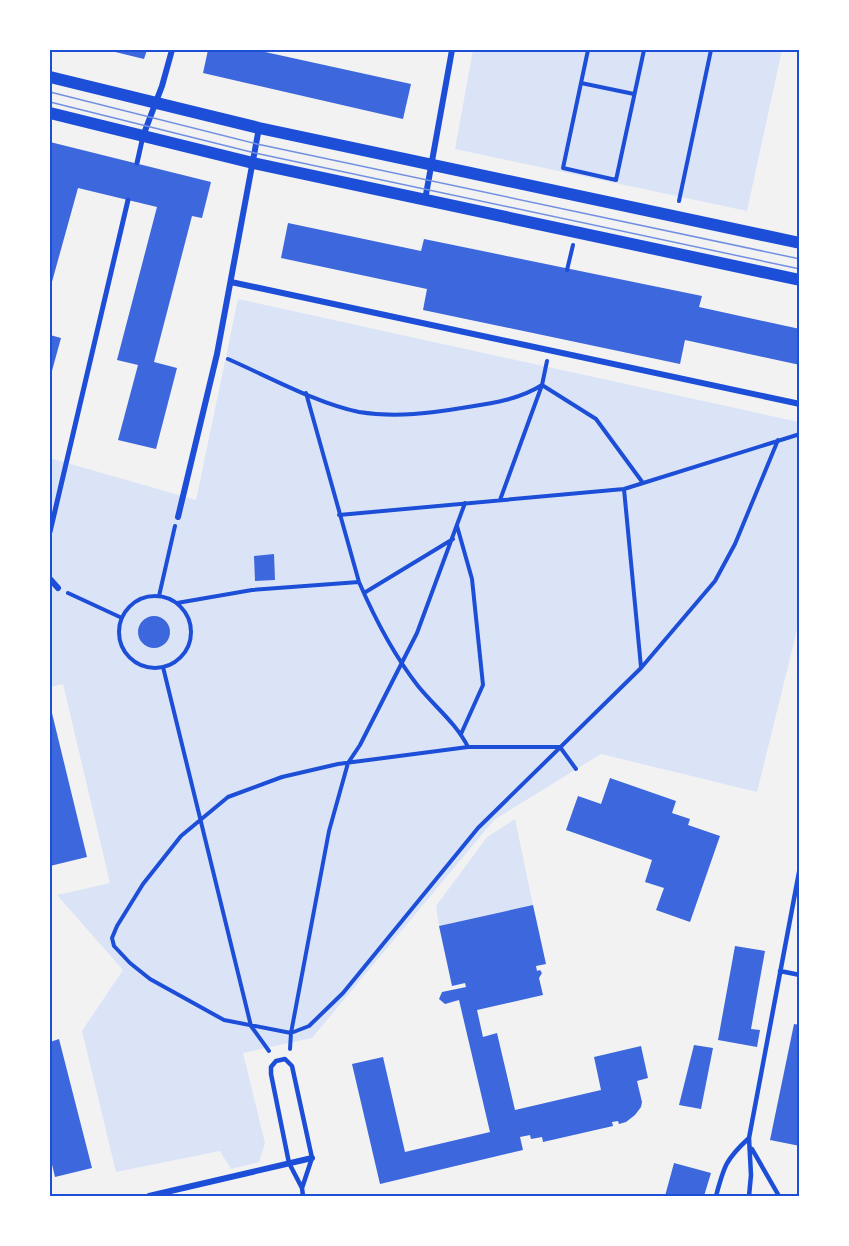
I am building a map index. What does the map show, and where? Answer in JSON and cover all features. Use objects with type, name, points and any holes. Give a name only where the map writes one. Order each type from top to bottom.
[{"type":"main road","points":[[50,77],[259,128],[800,243]]},
{"type":"main road","points":[[50,113],[253,163],[800,280]]},
{"type":"street","points":[[137,163],[143,136],[162,86],[172,50]]},
{"type":"street","points":[[424,201],[452,50]]},
{"type":"street","points":[[178,517],[231,282],[259,128]]},
{"type":"street","points":[[50,532],[128,200]]},
{"type":"street","points":[[231,282],[800,404]]},
{"type":"street","points":[[50,579],[58,588]]},
{"type":"street","points":[[149,1197],[312,1158]]},
{"type":"lane","points":[[749,1197],[751,1175],[749,1138],[800,867]]},
{"type":"lane","points":[[780,970],[800,975]]},
{"type":"lane","points":[[302,1188],[312,1158],[290,1062],[285,1059],[276,1061],[271,1074],[289,1163],[302,1188],[303,1197]]},
{"type":"lane","points":[[716,1197],[722,1174],[732,1154],[749,1138]]},
{"type":"lane","points":[[750,1147],[779,1197]]},
{"type":"path","points":[[588,50],[563,168],[616,180],[644,50]]},
{"type":"path","points":[[676,217],[711,50]]},
{"type":"path","points":[[581,83],[634,94]]},
{"type":"path","points":[[216,354],[336,406],[400,415],[442,412],[496,402],[519,396],[542,385]]},
{"type":"path","points":[[542,385],[596,419],[643,483]]},
{"type":"path","points":[[500,500],[542,385]]},
{"type":"path","points":[[306,393],[359,582],[376,621],[402,664],[435,707],[461,734],[468,747]]},
{"type":"path","points":[[339,515],[624,489],[800,434]]},
{"type":"path","points":[[560,747],[468,747],[348,762],[282,777],[228,797],[181,836],[143,884],[117,926],[112,938],[114,946],[150,979],[224,1020],[291,1033],[309,1026],[343,993],[478,828],[641,668],[715,581],[735,544],[778,440]]},
{"type":"path","points":[[624,489],[641,668]]},
{"type":"path","points":[[290,1062],[291,1033],[329,831],[348,762],[360,745],[417,633],[465,503]]},
{"type":"path","points":[[159,596],[178,517]]},
{"type":"path","points":[[457,526],[472,579],[483,685],[461,734]]},
{"type":"path","points":[[364,593],[453,539]]},
{"type":"path","points":[[177,603],[252,590],[359,582]]},
{"type":"path","points":[[58,588],[122,618]]},
{"type":"path","points":[[159,596],[177,603],[190,622],[189,645],[183,655],[174,663],[152,668],[131,659],[124,651],[119,629],[128,608],[136,601],[146,597],[159,596]]},
{"type":"path","points":[[163,667],[251,1026],[276,1061]]},
{"type":"path","points":[[560,747],[576,769]]},
{"type":"shaded area","points":[[473,50],[782,50],[747,211],[455,149]]},
{"type":"shaded area","points":[[238,299],[799,422],[799,622],[757,792],[601,754],[494,820],[312,1038],[243,1053],[265,1143],[259,1162],[231,1169],[220,1151],[116,1172],[82,1031],[123,970],[57,895],[110,883],[63,684],[50,687],[50,458],[196,500]]},
{"type":"shaded area","points":[[515,819],[533,905],[439,926],[436,906],[487,837]]},
{"type":"building","points":[[107,50],[147,50],[144,59]]},
{"type":"building","points":[[208,50],[256,50],[411,84],[403,119],[203,73]]},
{"type":"building","points":[[50,142],[211,182],[202,218],[192,216],[154,362],[177,368],[156,449],[118,440],[138,365],[117,360],[157,207],[78,188],[50,289]]},
{"type":"building","points":[[288,223],[421,251],[424,239],[702,296],[699,307],[800,329],[800,365],[685,340],[680,364],[423,310],[427,289],[281,258]]},
{"type":"building","points":[[50,335],[61,338],[50,378]]},
{"type":"building","points":[[274,554],[275,580],[255,581],[254,556]]},
{"type":"building","points":[[154,616],[165,621],[170,632],[165,643],[154,648],[143,643],[138,632],[143,621]]},
{"type":"building","points":[[50,705],[87,857],[50,866]]},
{"type":"building","points":[[610,778],[676,801],[672,813],[690,819],[688,825],[720,836],[690,922],[656,910],[664,888],[645,882],[652,860],[566,830],[578,796],[601,804]]},
{"type":"building","points":[[533,905],[546,964],[536,966],[537,971],[540,970],[542,973],[539,978],[543,995],[477,1010],[483,1037],[497,1033],[515,1110],[601,1090],[594,1057],[641,1046],[648,1078],[637,1081],[641,1107],[626,1122],[619,1124],[618,1121],[612,1122],[613,1126],[543,1142],[542,1137],[531,1139],[530,1135],[520,1137],[523,1150],[380,1184],[352,1064],[383,1057],[405,1152],[490,1132],[459,1000],[445,1004],[439,999],[442,992],[466,987],[465,983],[452,986],[439,926]]},
{"type":"building","points":[[735,946],[765,951],[751,1029],[760,1030],[757,1047],[718,1040]]},
{"type":"building","points":[[794,1024],[800,1025],[800,1146],[770,1140]]},
{"type":"building","points":[[59,1039],[92,1168],[55,1177],[50,1156],[50,1042]]},
{"type":"building","points":[[694,1045],[713,1048],[701,1109],[679,1105]]},
{"type":"building","points":[[674,1163],[711,1173],[704,1196],[665,1196]]},
{"type":"tram line","points":[[50,92],[257,144],[800,259]]},
{"type":"tram line","points":[[50,102],[255,153],[800,269]]}]
